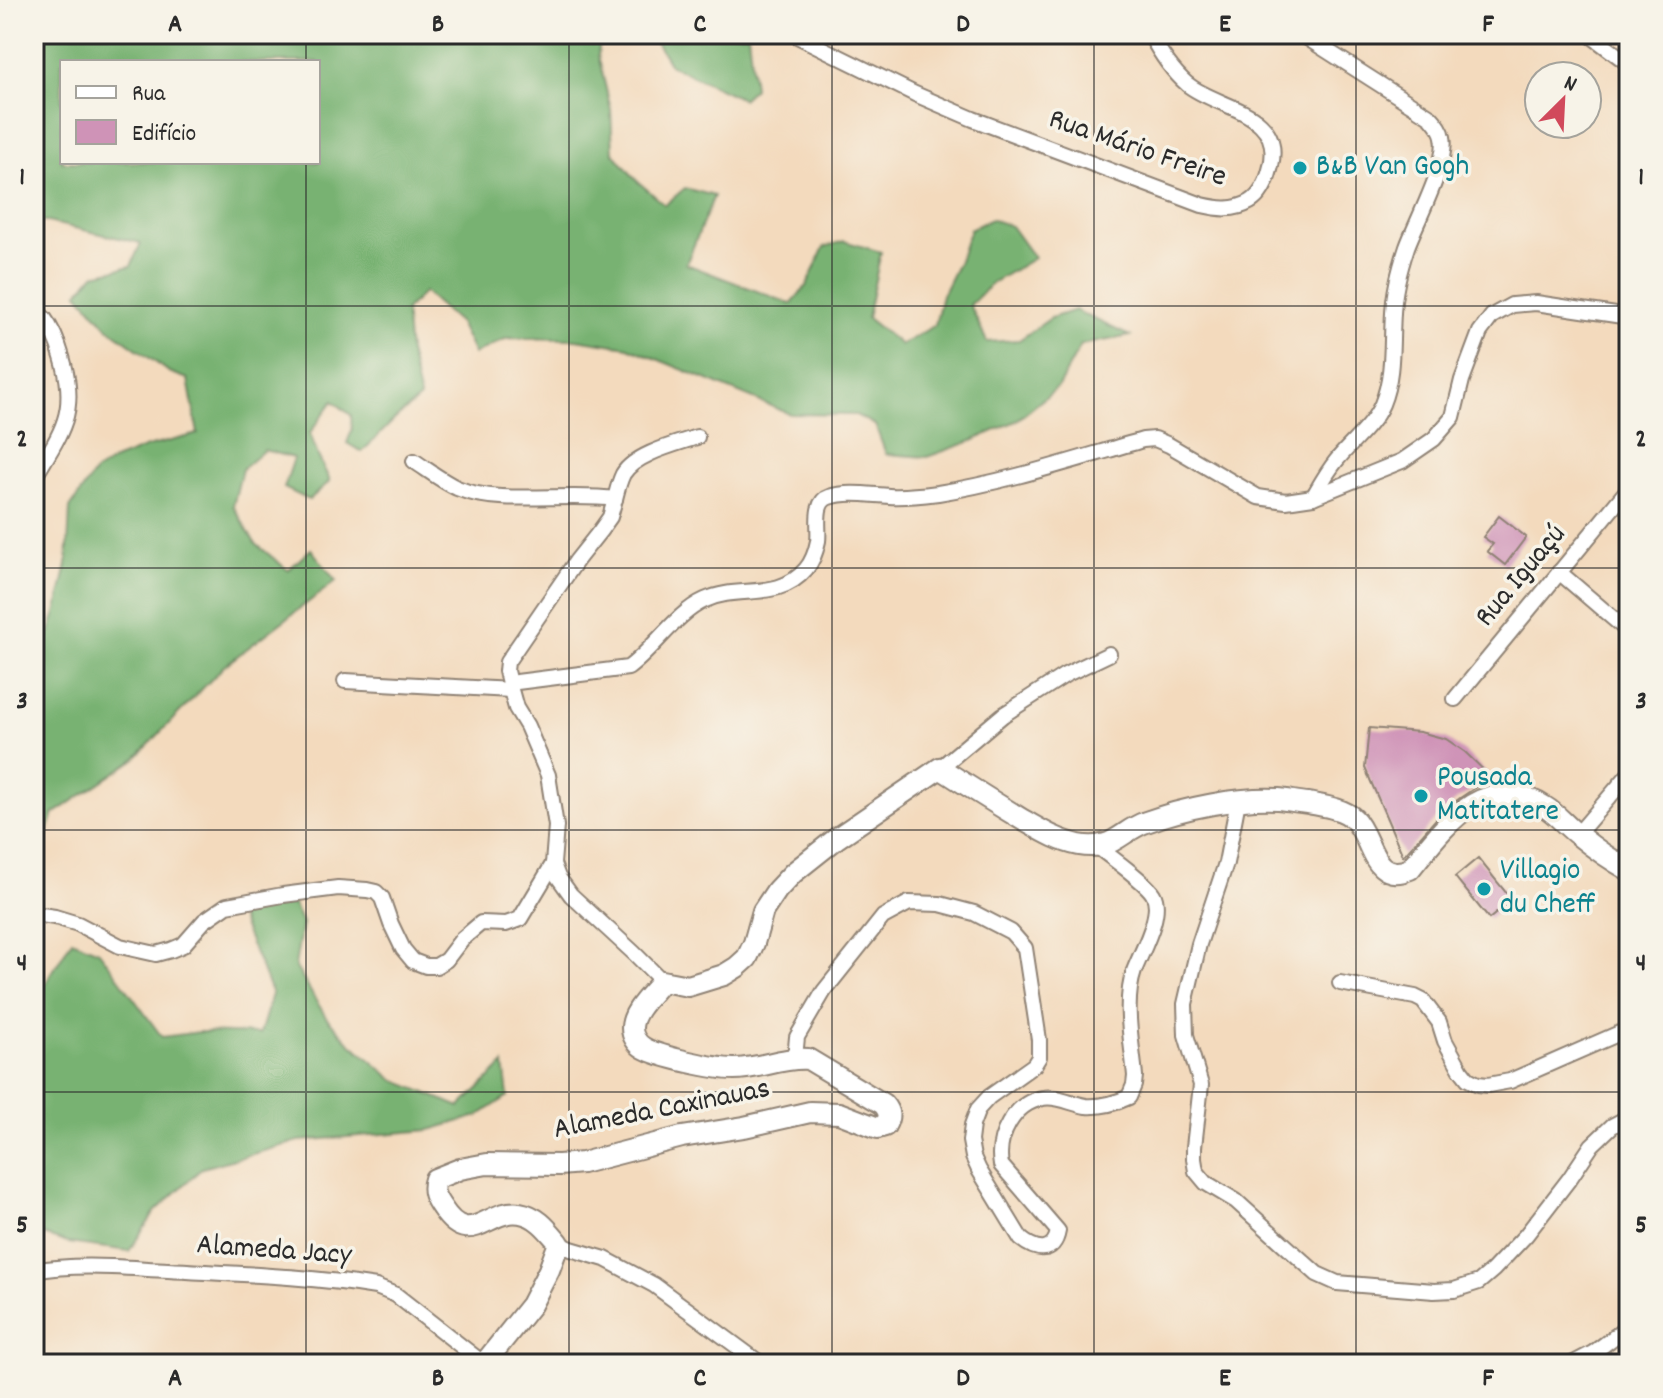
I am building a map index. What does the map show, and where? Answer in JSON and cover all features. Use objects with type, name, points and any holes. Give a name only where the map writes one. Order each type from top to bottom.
[{"type":"street","name":"Rua Mário Freire","points":[[793,34],[973,119],[1202,205],[1227,209],[1242,207],[1255,199],[1267,179],[1273,157],[1269,133],[1258,121],[1187,84],[1161,54],[1150,34]]},
{"type":"street","points":[[1301,34],[1431,117],[1444,139],[1439,167],[1400,272],[1393,312],[1391,367],[1382,404],[1368,426],[1331,467],[1313,497]]},
{"type":"street","points":[[1589,34],[1629,64]]},
{"type":"street","points":[[345,681],[510,686],[578,673],[628,668],[691,607],[708,598],[777,588],[792,582],[814,557],[820,507],[823,500],[830,497],[849,494],[901,496],[981,485],[1155,439],[1258,497],[1286,501],[1313,497],[1402,461],[1434,439],[1453,417],[1466,368],[1480,332],[1492,316],[1512,305],[1536,303],[1629,317]]},
{"type":"street","points":[[34,317],[44,318],[51,327],[67,372],[70,399],[61,430],[34,478]]},
{"type":"street","points":[[34,378],[34,403]]},
{"type":"street","points":[[697,437],[659,450],[629,467],[622,476],[610,517],[507,662],[506,671],[516,708],[548,775],[556,826],[553,864],[558,877],[571,895],[662,981],[688,986],[724,975],[737,967],[747,958],[763,911],[793,873],[837,838],[940,768],[1003,715],[1084,664],[1109,654]]},
{"type":"street","points":[[414,461],[456,488],[493,497],[615,499]]},
{"type":"street","name":"Rua Iguaçú","points":[[1455,699],[1629,488]]},
{"type":"street","points":[[1559,572],[1629,632]]},
{"type":"street","points":[[940,768],[1049,835],[1081,845],[1118,839],[1143,823],[1238,801],[1277,799],[1333,808],[1353,818],[1364,834],[1374,859],[1394,872],[1410,869],[1443,828],[1464,808],[1487,797],[1511,794],[1546,807],[1577,835],[1629,870]]},
{"type":"street","points":[[1577,835],[1629,774]]},
{"type":"street","points":[[1238,801],[1226,863],[1199,944],[1185,1004],[1186,1035],[1201,1085],[1194,1147],[1196,1171],[1206,1183],[1236,1201],[1317,1274],[1337,1283],[1434,1291],[1454,1290],[1479,1282],[1526,1235],[1592,1145],[1612,1126],[1629,1117]]},
{"type":"street","points":[[662,981],[634,1018],[635,1039],[643,1048],[665,1055],[734,1069],[795,1058],[797,1037],[810,1013],[855,951],[883,917],[909,903],[940,904],[974,913],[1011,932],[1025,948],[1039,1057],[1034,1065],[989,1097],[978,1109],[970,1141],[979,1170],[1021,1239],[1037,1248],[1048,1247],[1055,1241],[1058,1231],[1001,1165],[1001,1139],[1017,1112],[1044,1097],[1086,1106],[1129,1097],[1135,1076],[1130,990],[1134,971],[1149,938],[1156,904],[1149,889],[1095,845]]},
{"type":"street","points":[[34,914],[78,924],[120,946],[156,954],[183,945],[204,921],[227,905],[338,888],[367,890],[376,892],[382,898],[403,949],[413,961],[436,966],[446,960],[462,939],[481,923],[506,924],[520,919],[553,864]]},
{"type":"street","points":[[1340,983],[1423,1001],[1439,1022],[1445,1041],[1461,1070],[1468,1079],[1488,1085],[1510,1081],[1629,1029]]},
{"type":"street","name":"Alameda Caxinauas","points":[[559,1243],[534,1218],[517,1212],[476,1226],[460,1227],[450,1220],[434,1196],[435,1179],[460,1169],[487,1164],[582,1163],[682,1137],[810,1112],[839,1113],[878,1128],[885,1126],[890,1115],[883,1104],[808,1059],[795,1058]]},
{"type":"street","points":[[484,1364],[531,1305],[559,1243],[605,1259],[654,1285],[761,1364]]},
{"type":"street","name":"Alameda Jacy","points":[[34,1271],[69,1267],[244,1274],[376,1287],[396,1295],[484,1364]]},
{"type":"street","points":[[1572,1364],[1593,1353],[1629,1326]]},
{"type":"green space","points":[[34,34],[601,34],[598,55],[611,110],[613,152],[636,180],[665,205],[685,188],[714,196],[686,264],[791,304],[807,285],[824,247],[844,241],[881,252],[867,318],[901,345],[935,325],[942,295],[970,229],[991,219],[1011,226],[1034,258],[992,283],[970,305],[987,342],[1019,340],[1051,318],[1075,310],[1130,336],[1081,345],[1058,387],[1016,421],[927,457],[886,454],[875,425],[856,415],[790,414],[628,347],[576,339],[507,338],[474,354],[459,323],[424,292],[405,311],[409,352],[420,398],[362,452],[347,443],[352,430],[351,415],[333,401],[310,433],[330,481],[309,500],[284,488],[294,458],[264,450],[242,469],[233,506],[255,543],[288,570],[311,549],[336,581],[224,666],[135,759],[54,814],[34,869],[34,672],[56,613],[67,565],[70,508],[94,473],[114,460],[147,447],[198,434],[188,379],[169,372],[108,328],[78,293],[94,274],[131,266],[141,243],[34,219]]},
{"type":"green space","points":[[651,34],[748,34],[754,88],[742,99],[670,65]]},
{"type":"green space","points":[[293,904],[302,923],[295,966],[326,1017],[349,1042],[394,1080],[460,1107],[504,1064],[508,1096],[478,1116],[430,1130],[299,1141],[202,1168],[155,1212],[129,1251],[68,1243],[34,1232],[34,1002],[72,940],[99,951],[162,1037],[200,1032],[260,1034],[272,994],[237,911]]},
{"type":"building","points":[[1499,516],[1526,537],[1505,565],[1487,551],[1493,544],[1483,537]]},
{"type":"building","name":"Pousada Matitatere","points":[[1369,728],[1420,732],[1446,739],[1491,777],[1443,811],[1403,856],[1365,768]]},
{"type":"building","name":"Villagio du Cheff","points":[[1478,858],[1512,900],[1489,919],[1455,877]]},
{"type":"place","name":"B&B Van Gogh","points":[[1300,168]]},
{"type":"place","name":"Pousada Matitatere","points":[[1421,796]]},
{"type":"place","name":"Villagio du Cheff","points":[[1484,889]]}]
